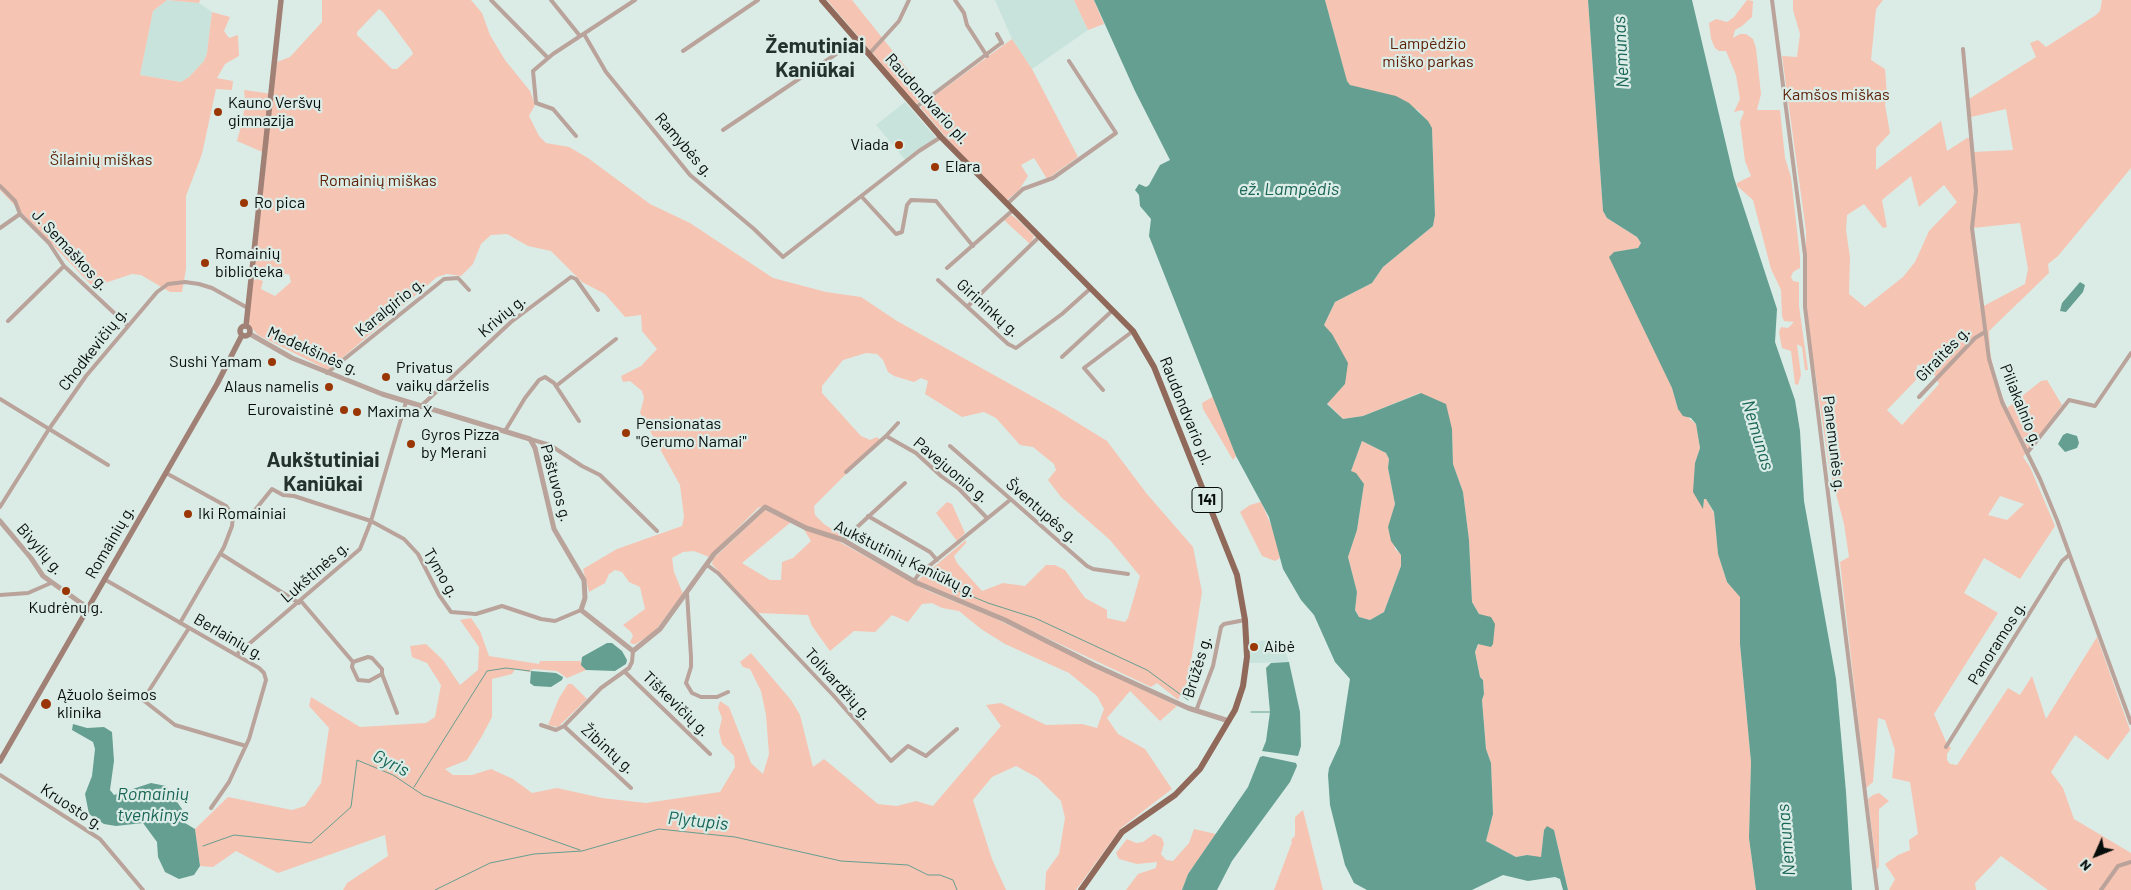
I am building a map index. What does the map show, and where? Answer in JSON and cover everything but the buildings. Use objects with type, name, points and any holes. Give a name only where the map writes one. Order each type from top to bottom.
[{"type":"main road","points":[[246,326],[241,328],[242,335],[247,336],[250,334],[250,329],[246,326],[246,306],[280,0]]},
{"type":"main road","name":"Raudondvario pl.","points":[[822,0],[941,137],[1133,331],[1154,367],[1240,586],[1245,620],[1246,676],[1239,700],[1229,721],[1195,774],[1175,795],[1122,832],[1081,890]]},
{"type":"main road","name":"Romainių g.","points":[[0,761],[166,472],[242,335]]},
{"type":"street","points":[[491,0],[548,58]]},
{"type":"street","points":[[551,0],[580,36]]},
{"type":"street","points":[[576,136],[554,109],[536,103],[532,73],[548,58],[635,0]]},
{"type":"street","points":[[684,50],[758,0]]},
{"type":"street","points":[[869,54],[899,21],[909,0]]},
{"type":"street","points":[[955,0],[964,13],[967,25],[987,56]]},
{"type":"street","name":"Panemunės g.","points":[[1772,0],[1805,255],[1804,306],[1878,890]]},
{"type":"street","name":"Ramybės g.","points":[[584,34],[606,72],[690,175],[754,229],[783,257],[862,197]]},
{"type":"street","points":[[915,108],[987,56],[1002,42],[997,34]]},
{"type":"street","points":[[723,130],[856,40]]},
{"type":"street","name":"Piliakalnio g.","points":[[1963,49],[1976,191],[1972,228],[1985,332],[1995,382],[2044,489],[2131,724]]},
{"type":"street","points":[[1007,204],[1022,189],[1052,178],[1116,133],[1069,61]]},
{"type":"street","points":[[941,137],[919,151],[862,197],[896,234],[902,232],[907,205],[911,200],[936,201],[973,246]]},
{"type":"street","name":"J. Semaškos g.","points":[[0,186],[15,201],[20,214],[49,243],[64,266],[127,325]]},
{"type":"street","points":[[947,268],[1013,210]]},
{"type":"street","points":[[0,228],[20,214]]},
{"type":"street","points":[[968,306],[1039,237]]},
{"type":"street","points":[[8,321],[64,266]]},
{"type":"street","name":"Krivių g.","points":[[420,407],[511,322],[571,277],[576,279],[598,310]]},
{"type":"street","name":"Karalgirio g.","points":[[327,373],[444,279],[458,278],[469,290]]},
{"type":"street","name":"Girininkų g.","points":[[938,280],[1008,344],[1016,348],[1062,314],[1091,288]]},
{"type":"street","name":"Chodkevičių g.","points":[[0,507],[49,429],[86,376],[152,296],[168,284],[185,282],[203,285],[246,306]]},
{"type":"street","points":[[1062,357],[1113,310]]},
{"type":"street","points":[[1103,390],[1084,368],[1133,331]]},
{"type":"street","name":"Giraitės g.","points":[[1919,397],[1974,338],[1985,332]]},
{"type":"street","name":"Medekšinės g.","points":[[250,334],[292,358],[327,373],[420,407],[550,445],[582,466],[600,475],[657,531]]},
{"type":"street","points":[[556,386],[616,339]]},
{"type":"street","points":[[2027,453],[2069,400],[2095,406],[2131,353]]},
{"type":"street","points":[[505,431],[525,398],[539,380],[548,378],[556,386],[579,421]]},
{"type":"street","points":[[0,399],[108,465]]},
{"type":"street","name":"Lukštinės g.","points":[[236,655],[357,554],[372,521],[406,402]]},
{"type":"street","points":[[846,472],[898,423]]},
{"type":"street","name":"Pavejuonio g.","points":[[886,436],[916,453],[941,476],[959,489],[987,518]]},
{"type":"street","name":"Paštuvos g.","points":[[530,439],[535,448],[554,529],[584,580],[585,598],[581,610]]},
{"type":"street","name":"Šventupės g.","points":[[950,446],[1087,566],[1093,569],[1128,574]]},
{"type":"street","points":[[166,472],[226,506],[233,516],[245,518],[251,515],[272,489],[283,495],[294,496],[372,521]]},
{"type":"street","points":[[843,540],[905,483]]},
{"type":"street","points":[[914,581],[918,575],[1010,500]]},
{"type":"street","name":"Aukštutinių Kaniūkų g.","points":[[633,651],[647,642],[660,629],[718,550],[765,508],[806,528],[843,540],[914,581],[1005,620],[1094,665],[1196,710],[1229,721]]},
{"type":"street","points":[[180,623],[229,536],[233,516]]},
{"type":"street","points":[[868,516],[930,552],[937,560]]},
{"type":"street","name":"Bivylių g.","points":[[0,521],[50,583],[88,608]]},
{"type":"street","name":"Tymo g.","points":[[372,521],[392,531],[409,544],[418,554],[439,596],[451,612],[476,614],[502,606],[541,619],[554,621],[581,610]]},
{"type":"street","points":[[220,554],[300,602],[352,662],[356,678],[361,682],[368,681],[382,674]]},
{"type":"street","name":"Panoramos g.","points":[[1946,746],[2062,560],[2069,555]]},
{"type":"street","name":"Tolivardžių g.","points":[[707,565],[724,579],[833,695],[891,761],[908,746],[926,756],[957,728]]},
{"type":"street","name":"Berlainių g.","points":[[104,579],[259,668],[265,676],[261,700],[246,746],[229,782],[211,808]]},
{"type":"street","points":[[0,595],[28,593],[50,583]]},
{"type":"street","points":[[687,593],[691,667],[686,683],[692,693],[701,697],[717,697],[728,692]]},
{"type":"street","points":[[564,726],[602,688],[625,672],[632,662],[633,651],[581,610]]},
{"type":"street","name":"Brūžės g.","points":[[1196,710],[1213,666],[1221,627],[1224,624],[1245,620]]},
{"type":"street","points":[[189,628],[142,700],[175,725],[246,746]]},
{"type":"street","points":[[352,662],[368,657],[372,658],[382,669],[382,674],[397,713]]},
{"type":"street","name":"Tiškevičių g.","points":[[625,672],[710,754]]},
{"type":"street","name":"Žibintų g.","points":[[541,725],[556,730],[564,726],[631,788]]},
{"type":"street","name":"Kruosto g.","points":[[0,775],[100,839],[143,890]]},
{"type":"street","points":[[2101,890],[2118,866],[2131,862]]},
{"type":"shaded area","points":[[167,0],[199,3],[212,12],[207,53],[204,61],[182,82],[140,75],[153,11]]},
{"type":"shaded area","points":[[995,0],[1074,0],[1088,30],[1032,69],[1012,39]]},
{"type":"shaded area","points":[[905,102],[937,139],[907,162],[876,125]]},
{"type":"shaded area","points":[[1281,639],[1289,662],[1250,663],[1251,642]]},
{"type":"green space","name":"Šilainių miškas","points":[[0,0],[167,0],[153,11],[140,75],[181,82],[189,77],[204,61],[207,53],[212,12],[230,17],[224,31],[229,38],[238,35],[239,56],[225,64],[217,78],[233,81],[232,90],[216,89],[202,154],[186,196],[186,269],[182,292],[170,292],[141,275],[132,274],[93,287],[0,190]]},
{"type":"green space","points":[[167,0],[200,0],[199,3]]},
{"type":"green space","name":"Romainių miškas","points":[[322,0],[471,0],[482,13],[490,35],[505,60],[530,91],[535,105],[529,116],[539,136],[546,143],[569,147],[588,158],[650,204],[690,223],[773,278],[826,292],[861,297],[897,321],[1055,409],[1107,441],[1147,494],[1193,547],[1202,592],[1188,680],[1178,700],[1157,683],[1151,687],[992,612],[917,581],[966,540],[966,543],[954,556],[957,563],[982,591],[1003,583],[1025,586],[1046,565],[1055,565],[1065,570],[1085,598],[1107,610],[1107,618],[1125,622],[1128,618],[1140,576],[1110,540],[1061,497],[1048,480],[1056,470],[1054,464],[1033,447],[1020,445],[996,418],[984,412],[962,417],[925,394],[928,381],[921,378],[914,382],[894,376],[888,372],[883,360],[877,354],[866,353],[843,360],[822,386],[822,393],[861,436],[870,440],[877,437],[880,440],[814,506],[815,515],[824,524],[842,536],[840,538],[806,526],[763,506],[758,508],[709,557],[694,551],[683,552],[672,558],[674,572],[683,594],[655,631],[636,644],[632,644],[630,642],[633,636],[623,625],[645,609],[640,587],[629,582],[622,572],[615,570],[609,574],[605,583],[589,592],[583,569],[617,549],[682,526],[684,517],[680,485],[640,413],[644,398],[642,391],[630,381],[623,382],[621,376],[641,366],[657,349],[642,331],[641,315],[625,317],[605,294],[582,282],[551,251],[528,246],[507,234],[491,235],[481,244],[473,264],[461,276],[447,274],[437,277],[328,370],[258,335],[250,326],[247,315],[252,281],[257,279],[263,281],[261,289],[275,296],[291,282],[289,274],[260,276],[254,271],[267,154],[237,141],[243,119],[244,90],[273,94],[277,62],[290,57],[322,22]],"holes":[[[379,9],[413,54],[397,69],[392,69],[357,35],[357,32]]]},
{"type":"green space","points":[[827,0],[852,0],[928,95],[916,104]]},
{"type":"green space","points":[[1074,0],[1094,0],[1104,24],[1088,30]]},
{"type":"green space","name":"Lampėdžio miško parkas","points":[[1325,0],[1588,0],[1603,211],[1607,218],[1637,237],[1641,243],[1638,248],[1614,252],[1672,388],[1678,409],[1696,424],[1700,448],[1695,463],[1703,508],[1704,499],[1706,499],[1714,513],[1718,554],[1727,582],[1741,597],[1740,644],[1751,762],[1749,838],[1756,890],[1568,890],[1554,830],[1548,827],[1544,830],[1541,858],[1527,855],[1516,857],[1486,841],[1493,814],[1491,763],[1486,749],[1482,700],[1484,694],[1483,680],[1480,677],[1475,652],[1479,643],[1479,614],[1472,602],[1469,540],[1463,492],[1453,464],[1452,429],[1420,393],[1363,416],[1343,419],[1327,403],[1345,384],[1324,325],[1335,302],[1372,283],[1383,267],[1433,226],[1435,215],[1432,128],[1418,110],[1350,85],[1347,82]]},
{"type":"green space","points":[[1747,0],[1753,1],[1752,17],[1735,30],[1733,38],[1740,34],[1746,34],[1753,39],[1756,48],[1761,94],[1757,110],[1780,110],[1785,158],[1791,177],[1800,268],[1793,272],[1791,277],[1793,281],[1799,282],[1799,306],[1808,370],[1805,370],[1802,347],[1797,344],[1801,375],[1798,385],[1795,384],[1791,351],[1782,348],[1779,332],[1781,327],[1788,328],[1794,322],[1784,321],[1782,316],[1781,290],[1771,269],[1753,200],[1737,186],[1737,183],[1751,176],[1745,161],[1740,122],[1744,112],[1742,110],[1734,112],[1740,99],[1736,75],[1726,51],[1719,51],[1715,48],[1711,39],[1709,23],[1716,19],[1727,22],[1734,17]]},
{"type":"green space","name":"Kamšos miškas","points":[[1793,0],[1883,0],[1876,9],[1871,60],[1885,69],[1887,95],[1885,105],[1890,133],[1876,148],[1876,170],[1941,121],[1947,151],[1967,138],[1971,138],[1973,152],[2013,150],[2006,109],[1971,117],[1969,99],[2036,57],[2030,43],[2038,40],[2046,47],[2096,15],[2100,11],[2102,0],[2131,0],[2131,168],[2058,256],[2048,264],[2049,273],[1989,331],[1990,352],[1996,380],[2007,408],[2041,381],[2047,380],[2062,405],[2023,457],[2030,467],[2055,526],[2020,579],[1984,558],[1964,593],[1998,613],[1934,714],[1947,744],[1951,748],[1947,754],[1947,760],[1950,764],[1957,765],[2008,688],[2020,695],[2032,676],[2046,719],[2097,637],[2130,730],[2108,760],[2075,735],[2051,772],[2063,788],[2074,819],[2131,853],[2131,890],[2048,890],[2001,856],[1975,883],[1976,890],[1889,890],[1895,879],[1885,864],[1898,855],[1910,850],[1909,840],[1918,834],[1910,782],[1892,778],[1895,750],[1885,720],[1878,718],[1873,782],[1866,788],[1840,562],[1849,557],[1844,524],[1829,467],[1806,310],[1806,231],[1782,56],[1797,57],[1800,34],[1793,10]],"holes":[[[1911,176],[1919,207],[1944,185],[1957,202],[1929,231],[1915,262],[1903,277],[1865,307],[1849,294],[1850,257],[1846,230],[1847,215],[1864,204],[1883,228],[1887,227],[1882,200]],[[2020,223],[2028,269],[2025,284],[1980,308],[1973,228]],[[1917,365],[1930,366],[1939,384],[1902,425],[1887,410],[1916,380]],[[2000,496],[2024,504],[2007,520],[1988,515]]]},
{"type":"green space","points":[[1012,39],[1032,69],[1078,157],[1047,179],[1034,158],[1021,165],[1028,176],[1019,190],[1007,200],[950,142],[921,108],[923,104]]},
{"type":"green space","points":[[1011,215],[1034,236],[1030,244],[1004,220]]},
{"type":"green space","points":[[1214,396],[1236,456],[1233,460],[1203,409],[1202,403]]},
{"type":"green space","points":[[1362,441],[1386,453],[1389,459],[1388,468],[1395,504],[1392,515],[1395,549],[1401,554],[1401,566],[1384,612],[1370,620],[1359,617],[1355,609],[1357,592],[1348,557],[1357,530],[1364,484],[1351,471]]},
{"type":"green space","points":[[947,502],[952,504],[965,533],[957,541],[936,513]]},
{"type":"green space","points":[[1261,502],[1275,534],[1280,558],[1275,561],[1262,556],[1240,512],[1250,505]]},
{"type":"green space","points":[[765,510],[791,522],[742,563],[770,580],[781,580],[782,562],[793,558],[811,541],[803,528],[836,540],[926,590],[992,617],[1177,706],[1160,721],[1130,691],[1107,718],[1118,734],[1145,749],[1172,789],[1121,828],[1076,890],[1045,890],[1046,872],[1059,854],[1065,818],[1061,801],[1038,778],[1016,766],[992,777],[973,800],[992,859],[1006,890],[343,890],[347,883],[388,856],[385,835],[278,873],[236,851],[213,867],[200,866],[195,829],[228,797],[292,810],[305,806],[321,783],[329,728],[309,706],[311,697],[360,727],[426,723],[435,717],[441,685],[427,663],[412,657],[410,646],[426,644],[443,660],[460,685],[478,670],[479,647],[460,620],[471,618],[480,631],[489,656],[539,664],[540,661],[580,661],[586,670],[567,678],[557,671],[533,669],[529,672],[515,669],[512,674],[492,679],[492,717],[467,760],[445,769],[453,775],[472,775],[491,769],[513,779],[532,793],[557,788],[602,798],[646,803],[720,792],[735,767],[734,756],[722,744],[719,731],[722,718],[718,708],[720,701],[729,707],[751,763],[763,774],[769,754],[766,715],[761,691],[750,669],[743,667],[740,662],[751,653],[791,700],[800,715],[813,767],[824,759],[878,804],[897,806],[916,801],[933,806],[1001,726],[986,705],[1001,703],[1046,725],[1082,724],[1097,728],[1104,709],[1097,696],[1069,673],[1005,644],[981,629],[959,611],[942,608],[932,603],[922,604],[908,622],[892,615],[875,632],[854,631],[830,651],[812,626],[808,615],[758,613],[712,564],[713,559]]},
{"type":"green space","points":[[568,684],[572,684],[587,699],[558,727],[548,725],[559,698]]},
{"type":"green space","points":[[1879,793],[1889,801],[1879,809],[1878,869],[1875,868],[1868,799]]},
{"type":"green space","points":[[1303,810],[1323,890],[1274,890],[1292,842],[1291,840],[1295,836],[1295,817]]},
{"type":"green space","points":[[1194,829],[1216,834],[1188,874],[1182,890],[1126,890],[1138,874],[1156,868],[1157,862],[1137,864],[1119,859],[1116,853],[1127,839],[1136,843],[1143,842],[1154,834],[1162,838],[1164,844],[1161,854],[1166,860],[1173,861],[1189,843]]},
{"type":"water","name":"ež. Lampėdis","points":[[1094,0],[1325,0],[1347,81],[1350,85],[1396,96],[1409,103],[1428,121],[1432,128],[1435,215],[1433,226],[1383,267],[1372,283],[1335,302],[1324,325],[1332,334],[1348,363],[1345,384],[1327,404],[1343,419],[1363,416],[1421,393],[1446,404],[1452,429],[1453,464],[1463,492],[1469,540],[1472,602],[1479,614],[1491,617],[1495,624],[1491,647],[1478,644],[1475,652],[1480,677],[1483,680],[1484,694],[1482,700],[1486,749],[1491,763],[1493,814],[1486,841],[1516,857],[1527,855],[1541,857],[1544,830],[1547,826],[1554,830],[1568,890],[1563,890],[1560,879],[1555,877],[1528,881],[1503,875],[1472,890],[1367,890],[1354,883],[1345,865],[1330,805],[1328,775],[1329,768],[1340,744],[1350,679],[1335,662],[1314,615],[1301,600],[1283,569],[1269,517],[1236,456],[1149,236],[1151,219],[1140,206],[1139,195],[1135,190],[1139,184],[1146,187],[1149,185],[1160,165],[1170,160],[1135,91]],"holes":[[[1362,441],[1386,453],[1389,459],[1388,468],[1395,504],[1388,527],[1391,541],[1401,555],[1401,566],[1384,612],[1370,620],[1359,617],[1355,610],[1357,592],[1348,557],[1357,530],[1364,484],[1356,473],[1351,471]]]},
{"type":"water","name":"Nemunas","points":[[1588,0],[1692,0],[1734,178],[1777,309],[1775,342],[1795,400],[1800,431],[1804,501],[1836,679],[1852,890],[1756,890],[1749,838],[1751,762],[1740,644],[1740,597],[1727,582],[1718,554],[1714,512],[1706,499],[1704,499],[1703,509],[1693,492],[1695,463],[1700,448],[1696,424],[1691,418],[1683,416],[1678,409],[1672,388],[1609,257],[1614,252],[1638,248],[1641,243],[1637,237],[1607,218],[1603,211]]},
{"type":"water","points":[[2080,282],[2085,285],[2083,292],[2066,312],[2060,311],[2062,303]]},
{"type":"water","points":[[2067,433],[2077,436],[2079,443],[2077,448],[2065,452],[2058,444],[2063,435]]},
{"type":"water","points":[[607,643],[612,643],[622,651],[627,660],[626,664],[615,671],[586,670],[581,665],[582,657]]},
{"type":"water","points":[[1289,662],[1300,712],[1301,746],[1298,756],[1262,751],[1266,741],[1270,712],[1266,668],[1271,663]]},
{"type":"water","points":[[531,671],[556,673],[563,677],[562,680],[551,687],[534,686],[530,683]]},
{"type":"water","name":"Romainių tvenkinys","points":[[73,724],[87,728],[104,727],[112,732],[114,761],[110,790],[114,795],[151,783],[166,786],[182,809],[185,823],[195,829],[200,866],[194,875],[179,879],[165,872],[158,857],[157,842],[143,823],[116,826],[104,824],[89,814],[85,794],[92,776],[95,749],[93,742],[72,730]]},
{"type":"water","points":[[1260,757],[1296,763],[1297,766],[1290,782],[1232,861],[1217,890],[1182,890],[1188,874],[1248,787]]},
{"type":"waterway","points":[[932,570],[952,588],[988,603],[1035,618],[1147,670],[1188,700]]},
{"type":"waterway","points":[[414,787],[487,671],[506,668],[530,671]]},
{"type":"waterway","points":[[1251,712],[1270,712]]},
{"type":"waterway","name":"Gyris","points":[[203,846],[234,835],[311,843],[351,807],[357,760],[393,775],[423,795],[580,850]]},
{"type":"waterway","name":"Plytupis","points":[[435,890],[490,863],[534,854],[582,851],[659,829],[735,837],[841,861],[908,865],[928,875],[940,875],[953,880],[957,890]]},
{"type":"place","name":"Kauno Veršvų gimnazija","points":[[218,112]]},
{"type":"place","name":"Viada","points":[[899,145]]},
{"type":"place","name":"Elara","points":[[935,167]]},
{"type":"place","name":"Ro pica","points":[[244,203]]},
{"type":"place","name":"Romainių biblioteka","points":[[205,263]]},
{"type":"place","name":"Sushi Yamam","points":[[272,362]]},
{"type":"place","name":"Privatus vaikų darželis","points":[[386,377]]},
{"type":"place","name":"Alaus namelis","points":[[329,387]]},
{"type":"place","name":"Eurovaistinė","points":[[344,410]]},
{"type":"place","name":"Maxima X","points":[[357,412]]},
{"type":"place","name":"Pensionatas \"Gerumo Namai\"","points":[[626,433]]},
{"type":"place","name":"Gyros Pizza by Merani","points":[[411,444]]},
{"type":"place","name":"Iki Romainiai","points":[[188,514]]},
{"type":"place","name":"Kudrėnų g.","points":[[66,591]]},
{"type":"place","name":"Aibė","points":[[1254,647]]},
{"type":"place","name":"Ąžuolo šeimos klinika","points":[[46,704]]},
{"type":"district","name":"Žemutiniai Kaniūkai","points":[[815,58]]},
{"type":"district","name":"Aukštutiniai Kaniūkai","points":[[323,472]]}]
